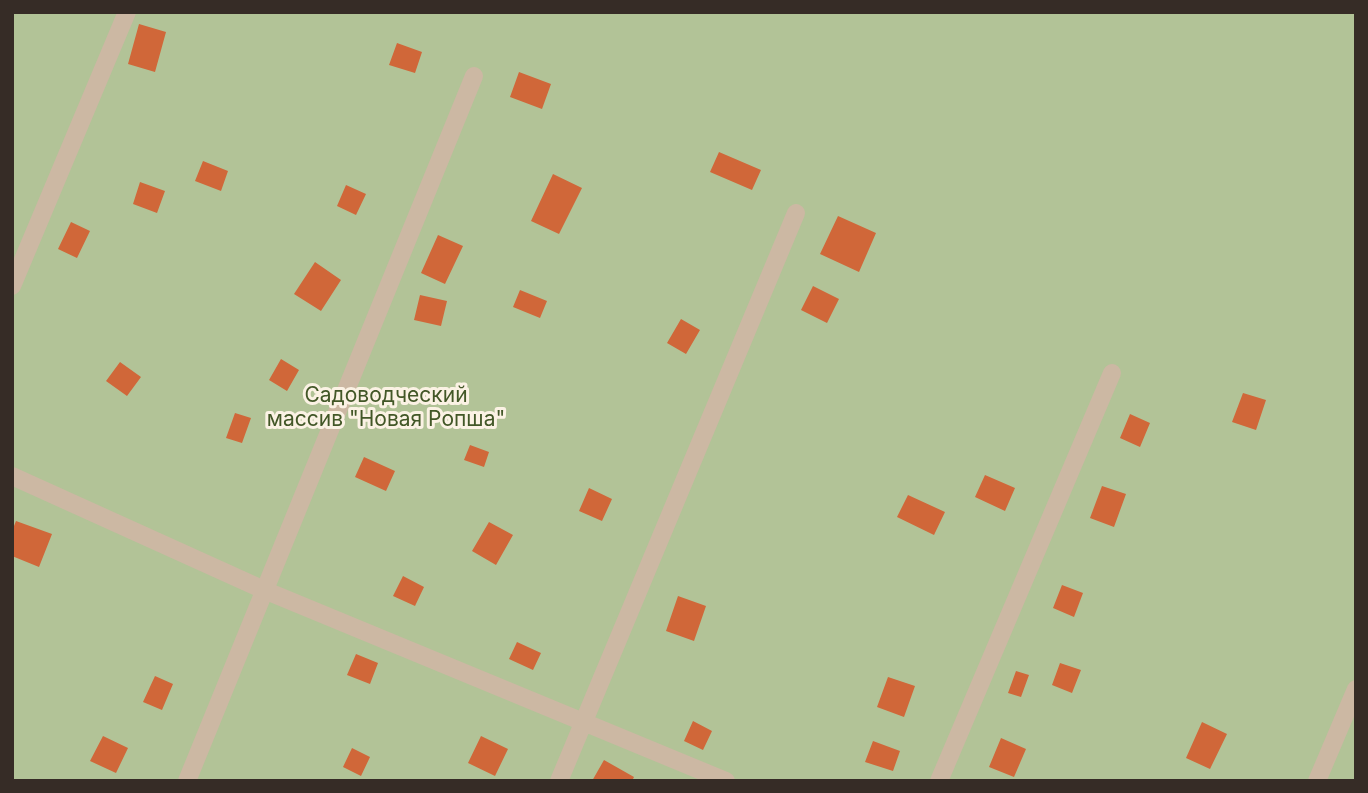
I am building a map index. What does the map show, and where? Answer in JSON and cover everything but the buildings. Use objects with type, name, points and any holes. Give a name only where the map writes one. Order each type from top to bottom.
[{"type":"street","points":[[12,286],[127,12]]},
{"type":"street","points":[[187,781],[474,76]]},
{"type":"street","points":[[559,781],[796,214]]},
{"type":"street","points":[[939,781],[1112,373]]},
{"type":"street","points":[[12,476],[264,590],[726,781]]},
{"type":"street","points":[[1317,781],[1356,689]]},
{"type":"green space","name":"Садоводческий массив \"Новая Ропша\"","points":[[12,12],[1356,12],[1356,781],[12,781]]}]
